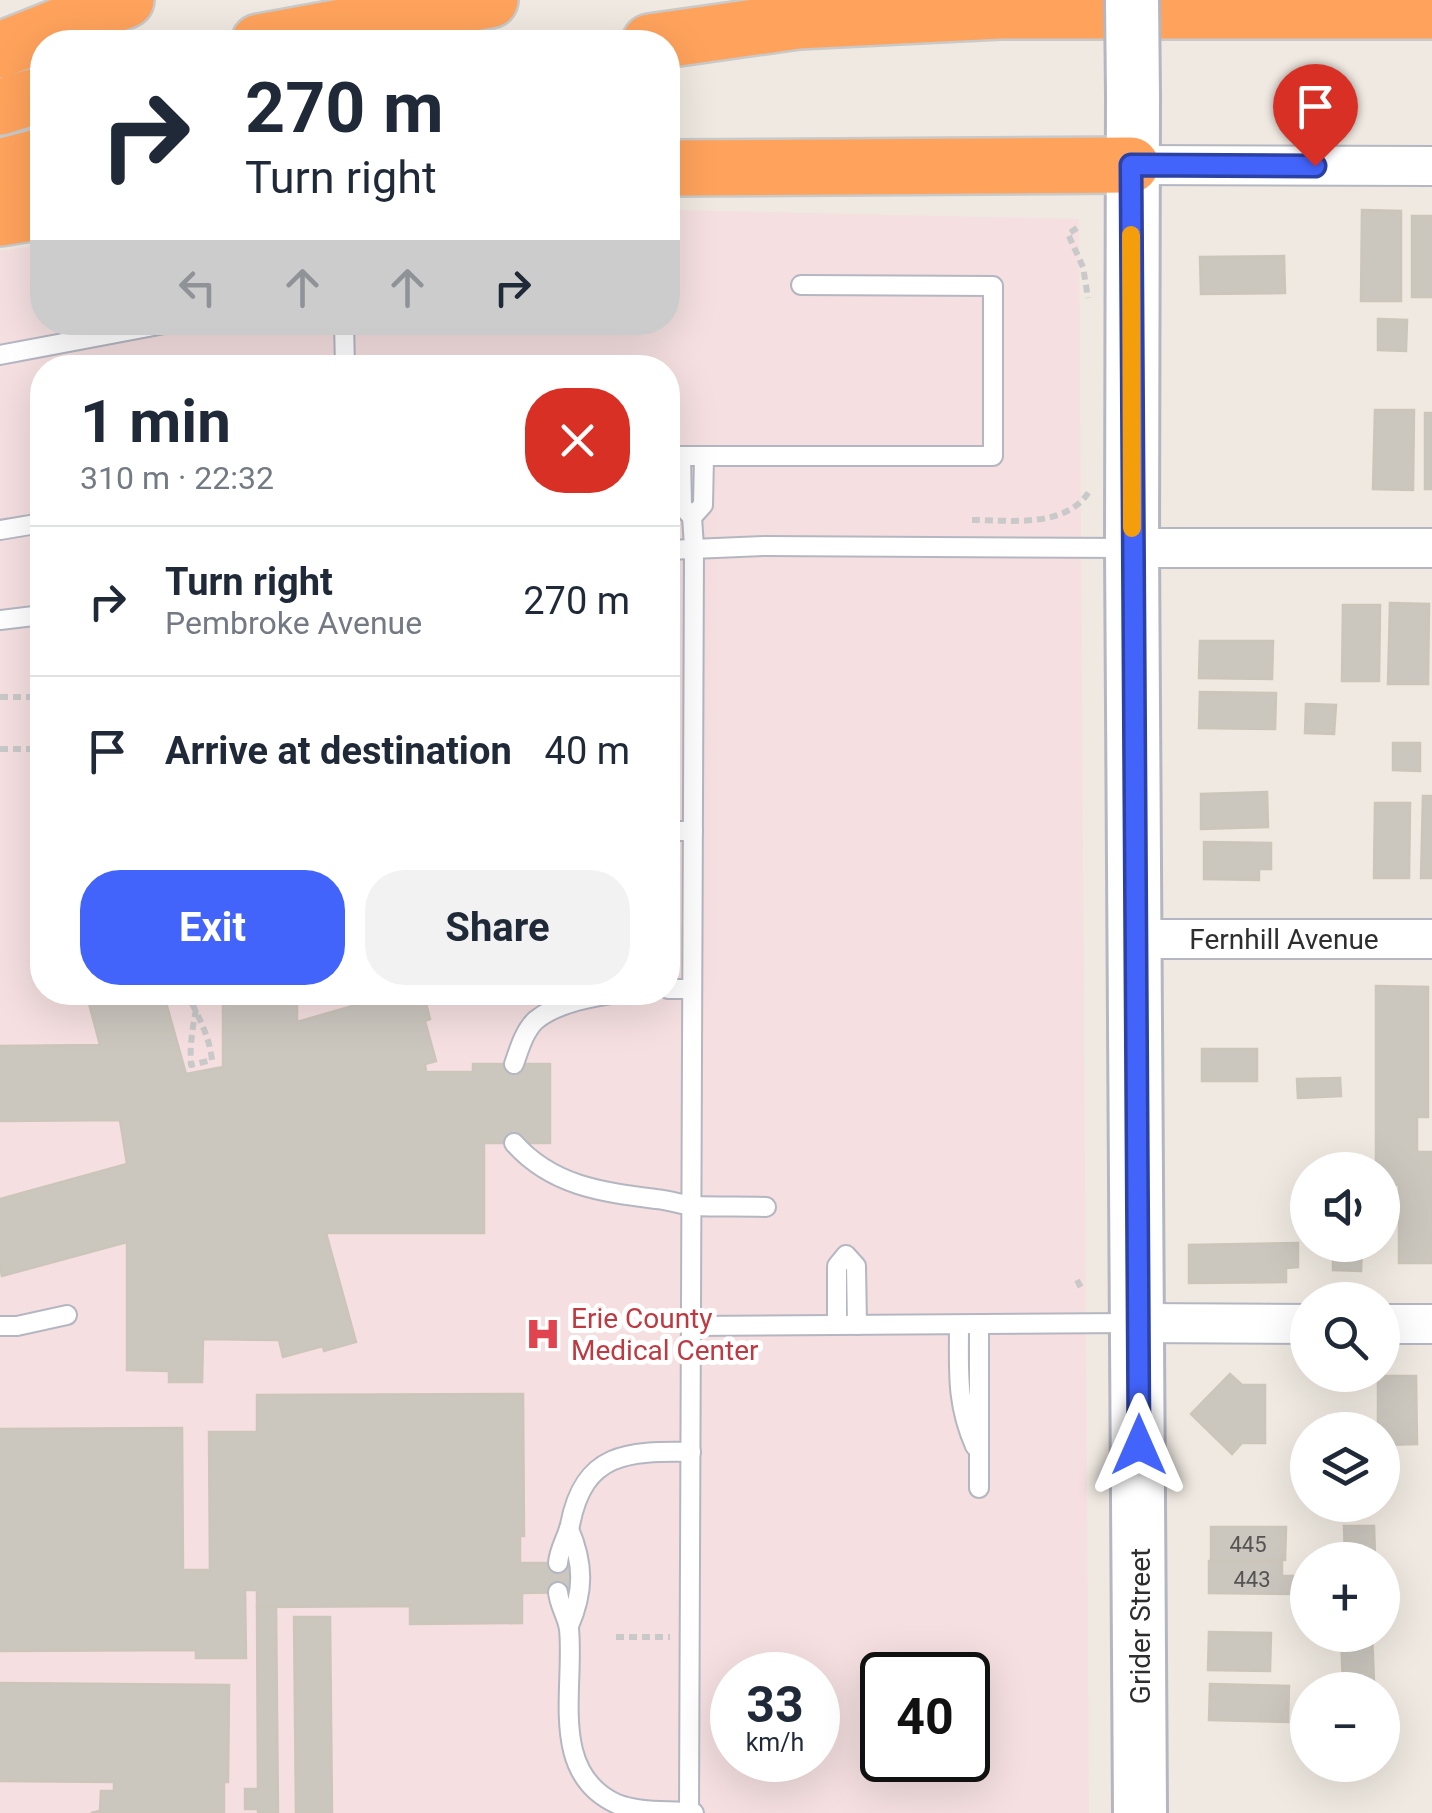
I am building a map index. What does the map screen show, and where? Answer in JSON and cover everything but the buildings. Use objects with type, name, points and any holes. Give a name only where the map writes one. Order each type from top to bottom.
[{"type":"highway","points":[[50,30],[126,0]]},
{"type":"highway","points":[[326,30],[490,0]]},
{"type":"highway","points":[[680,38],[798,22],[1000,12],[1432,11]]},
{"type":"highway","points":[[0,50],[30,38]]},
{"type":"highway","points":[[0,107],[30,98]]},
{"type":"highway","points":[[0,167],[30,159]]},
{"type":"highway","points":[[680,168],[1131,165]]},
{"type":"highway","points":[[0,218],[30,213]]},
{"type":"street","name":"Grider Street","points":[[1132,0],[1140,1813]]},
{"type":"street","points":[[1131,165],[1432,166]]},
{"type":"street","points":[[1132,548],[1432,548]]},
{"type":"street","name":"Fernhill Avenue","points":[[1135,938],[1432,938]]},
{"type":"street","points":[[1139,1323],[1290,1324]]},
{"type":"street","points":[[1400,1324],[1432,1324]]},
{"type":"lane","points":[[680,456],[993,456],[993,286],[800,286]]},
{"type":"lane","points":[[0,355],[106,335]]},
{"type":"lane","points":[[692,518],[703,506],[704,456]]},
{"type":"lane","points":[[558,1592],[568,1626],[570,1740],[580,1772],[594,1790],[616,1804],[643,1811],[691,1813],[694,547],[692,518],[682,506],[680,494]]},
{"type":"lane","points":[[0,530],[30,524]]},
{"type":"lane","points":[[680,549],[1132,548]]},
{"type":"lane","points":[[0,620],[30,616]]},
{"type":"lane","points":[[680,831],[693,831]]},
{"type":"lane","points":[[680,990],[692,990]]},
{"type":"lane","points":[[514,1064],[535,1021],[568,1005]]},
{"type":"lane","points":[[514,1144],[528,1158],[572,1184],[691,1206],[766,1207]]},
{"type":"lane","points":[[837,1325],[837,1266],[846,1256],[856,1266],[857,1325]]},
{"type":"lane","points":[[0,1326],[67,1315]]},
{"type":"lane","points":[[691,1326],[1139,1323]]},
{"type":"lane","points":[[959,1325],[959,1398],[979,1454]]},
{"type":"lane","points":[[979,1325],[979,1488]]},
{"type":"lane","points":[[558,1563],[580,1488],[604,1464],[621,1454],[690,1452]]},
{"type":"lane","points":[[568,1626],[581,1598],[580,1556],[569,1530]]},
{"type":"path","points":[[1068,234],[1076,228]]},
{"type":"path","points":[[962,520],[1049,518],[1079,504],[1090,489]]},
{"type":"path","points":[[0,697],[30,697]]},
{"type":"path","points":[[0,748],[30,749]]},
{"type":"path","points":[[193,1005],[196,1011],[210,1040],[212,1060],[190,1065],[196,1011],[197,1005]]},
{"type":"path","points":[[1077,1280],[1082,1290]]},
{"type":"path","points":[[616,1637],[667,1637]]},
{"type":"shaded area","name":"Erie County Medical Center","points":[[680,210],[1079,219],[1089,1813],[0,1813],[0,251],[30,247],[30,335],[680,335]]},
{"type":"slow traffic","points":[[1131,235],[1132,528]]},
{"type":"place","name":"Erie County Medical Center","points":[[543,1334]]},
{"type":"route","points":[[1139,1445],[1131,165],[1315,166]]}]
